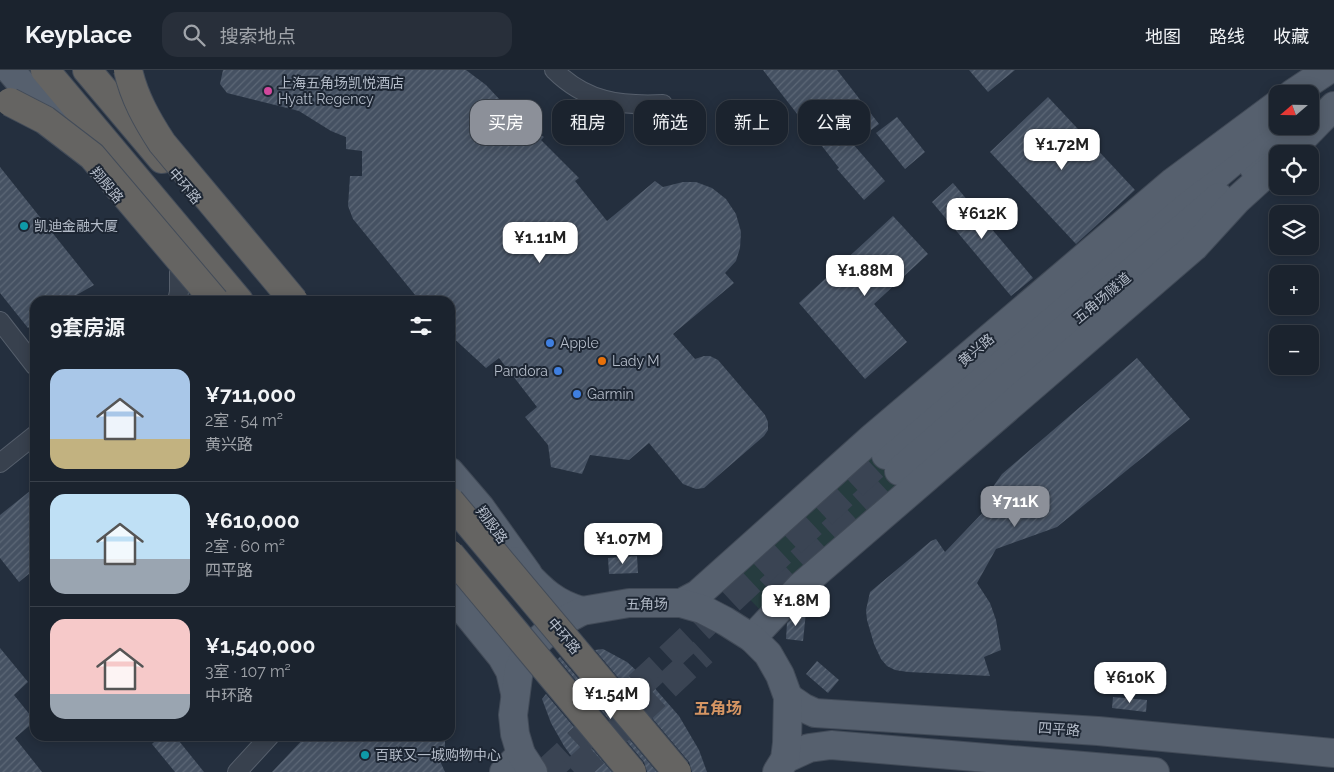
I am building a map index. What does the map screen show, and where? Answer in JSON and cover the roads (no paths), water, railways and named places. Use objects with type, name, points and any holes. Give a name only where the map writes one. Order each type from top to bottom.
[{"type":"highway","points":[[45,70],[235,296]]},
{"type":"highway","name":"中环路","points":[[87,70],[278,296]]},
{"type":"highway","points":[[128,70],[138,101],[162,143],[290,296]]},
{"type":"highway","points":[[0,100],[10,102],[45,120],[92,156],[212,296]]},
{"type":"highway","name":"中环路","points":[[455,506],[677,772]]},
{"type":"highway","points":[[455,560],[632,772]]},
{"type":"main road","name":"翔殷路","points":[[10,70],[199,296]]},
{"type":"main road","points":[[98,70],[199,196],[283,296]]},
{"type":"main road","points":[[116,70],[303,296]]},
{"type":"main road","points":[[1306,85],[1328,70]]},
{"type":"main road","points":[[1318,85],[1333,70]]},
{"type":"main road","points":[[1319,114],[1334,102]]},
{"type":"main road","points":[[1296,145],[1334,106]]},
{"type":"main road","name":"黄兴路","points":[[681,603],[698,594],[872,438],[1173,182],[1269,111]]},
{"type":"main road","name":"五角场隧道","points":[[1269,131],[892,463],[1294,135]]},
{"type":"main road","points":[[752,638],[801,586],[1194,247],[1236,200],[1269,171]]},
{"type":"main road","name":"翔殷路","points":[[455,478],[480,508],[532,579]]},
{"type":"main road","name":"翔殷路","points":[[455,497],[552,599],[564,606],[582,611]]},
{"type":"main road","points":[[455,599],[502,657],[510,671],[515,696]]},
{"type":"main road","name":"五角场","points":[[519,766],[513,715],[520,669],[525,656],[554,626],[582,611],[628,602],[681,603],[702,609],[752,638],[768,654],[780,674],[788,697],[787,743],[781,766]]},
{"type":"main road","name":"四平路","points":[[788,697],[815,713],[1098,731],[1334,752]]},
{"type":"main road","points":[[781,766],[809,748],[831,745],[1155,772]]},
{"type":"street","points":[[554,70],[563,79],[594,98],[620,104],[634,104]]},
{"type":"street","points":[[178,296],[179,272]]},
{"type":"street","points":[[0,321],[30,360]]},
{"type":"street","points":[[0,463],[30,439]]},
{"type":"street","points":[[237,772],[265,741]]},
{"type":"tunnel","points":[[546,772],[886,455]]},
{"type":"tunnel","points":[[769,590],[899,471]]},
{"type":"tunnel","points":[[574,772],[703,652]]},
{"type":"place","name":"上海五角场凯悦酒店 Hyatt Regency","points":[[268,91]]},
{"type":"place","name":"凯迪金融大厦","points":[[24,226]]},
{"type":"place","name":"Apple","points":[[550,343]]},
{"type":"place","name":"Lady M","points":[[602,361]]},
{"type":"place","name":"Pandora","points":[[558,371]]},
{"type":"place","name":"Garmin","points":[[577,394]]},
{"type":"place","name":"百联又一城购物中心","points":[[365,755]]},
{"type":"district","name":"五角场","points":[[718,708]]}]
